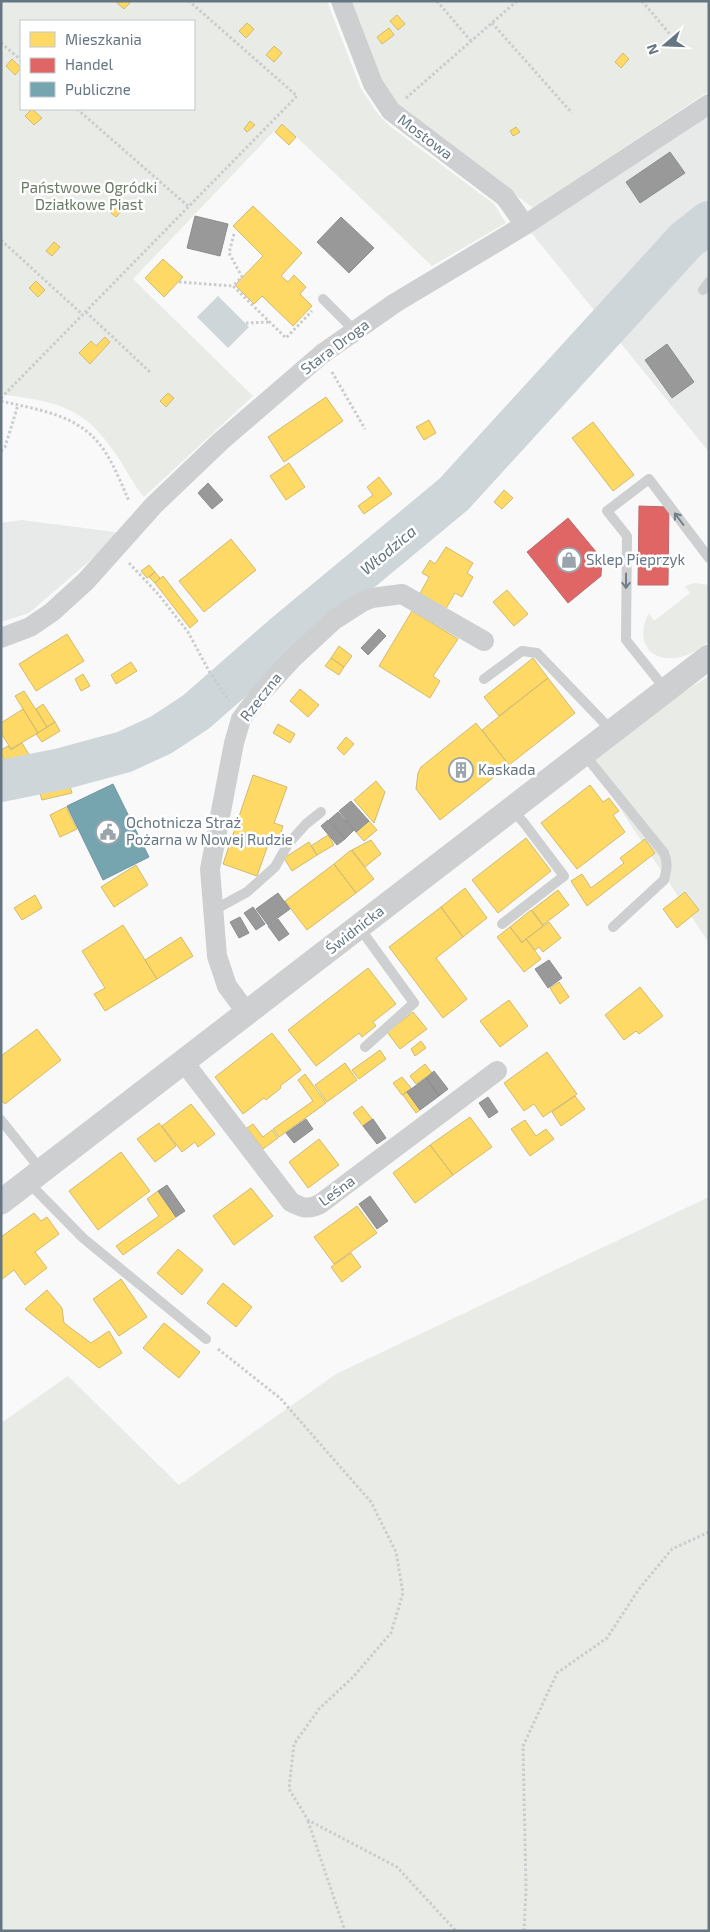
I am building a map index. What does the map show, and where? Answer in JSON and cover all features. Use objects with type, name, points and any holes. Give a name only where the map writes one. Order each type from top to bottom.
[{"type":"street","name":"Mostowa","points":[[341,1],[373,84],[391,111],[505,197],[526,225]]},
{"type":"street","name":"Stara Droga","points":[[1,638],[30,627],[52,612],[86,581],[143,518],[221,441],[322,354],[395,303],[526,225],[709,104]]},
{"type":"street","name":"Rzeczna","points":[[247,1013],[227,986],[218,956],[210,869],[234,743],[241,718],[292,659],[334,620],[347,610],[372,598],[402,594],[484,641]]},
{"type":"street","name":"Świdnicka","points":[[1,1202],[709,657]]},
{"type":"street","name":"Leśna","points":[[183,1062],[291,1202],[305,1209],[320,1204],[497,1071]]},
{"type":"lane","points":[[323,299],[355,331]]},
{"type":"lane","points":[[666,691],[626,640],[627,536],[607,510],[649,479],[709,558]]},
{"type":"lane","points":[[484,679],[522,651],[537,653],[612,732]]},
{"type":"lane","points":[[584,754],[664,853],[668,861],[664,880],[613,927]]},
{"type":"lane","points":[[502,924],[564,876],[512,810]]},
{"type":"lane","points":[[214,910],[247,892],[275,867],[288,844],[306,824],[321,812]]},
{"type":"lane","points":[[359,927],[414,1003],[365,1047]]},
{"type":"lane","points":[[1,1120],[35,1176],[83,1238],[206,1339]]},
{"type":"path","points":[[143,518],[133,508],[102,447],[78,423],[53,413],[1,400],[297,96],[189,1]]},
{"type":"path","points":[[437,1],[471,41]]},
{"type":"path","points":[[391,111],[517,1]]},
{"type":"path","points":[[642,1],[674,39]]},
{"type":"path","points":[[492,23],[572,113]]},
{"type":"path","points":[[1,43],[20,59]]},
{"type":"path","points":[[78,110],[189,206]]},
{"type":"path","points":[[233,286],[242,277],[229,253],[234,234]]},
{"type":"path","points":[[1,240],[151,373]]},
{"type":"path","points":[[179,282],[233,286],[286,338],[323,299]]},
{"type":"path","points":[[246,323],[270,322]]},
{"type":"path","points":[[322,354],[365,429]]},
{"type":"path","points":[[1,451],[6,447],[18,405]]},
{"type":"path","points":[[116,549],[159,595],[188,632],[209,671],[234,708]]},
{"type":"path","points":[[206,1339],[280,1398],[371,1502],[396,1552],[404,1593],[391,1633],[354,1676],[319,1709],[294,1744],[289,1789],[308,1820],[345,1931]]},
{"type":"path","points":[[524,1931],[526,1890],[523,1746],[556,1673],[607,1638],[639,1589],[672,1549],[709,1532]]},
{"type":"path","points":[[308,1820],[397,1867],[456,1931]]},
{"type":"shaded area","points":[[709,104],[709,452],[525,225]]},
{"type":"shaded area","points":[[218,296],[249,327],[228,348],[197,317]]},
{"type":"shaded area","points":[[22,520],[122,533],[29,613],[1,622],[1,523]]},
{"type":"green space","name":"Państwowe Ogródki Działkowe Piast","points":[[1,1],[327,1],[361,89],[378,114],[391,127],[494,204],[506,223],[432,266],[282,123],[133,279],[253,396],[144,497],[117,456],[89,423],[77,414],[64,408],[36,400],[1,394]]},
{"type":"green space","points":[[350,1],[709,1],[709,91],[533,208],[404,111],[381,81]]},
{"type":"green space","points":[[695,583],[709,585],[709,641],[695,651],[678,658],[658,656],[644,642],[644,628],[649,613],[654,621],[690,593],[685,586]]},
{"type":"green space","points":[[709,676],[709,943],[584,754]]},
{"type":"green space","points":[[709,1197],[709,1931],[1,1931],[1,1423],[68,1376],[179,1485],[336,1374]]},
{"type":"building: Mieszkania","points":[[128,1],[130,3],[124,9],[116,2]]},
{"type":"building: Mieszkania","points":[[397,15],[405,24],[398,30],[390,21]]},
{"type":"building: Mieszkania","points":[[247,23],[254,29],[246,38],[239,31]]},
{"type":"building: Mieszkania","points":[[389,28],[394,35],[382,44],[377,37]]},
{"type":"building: Mieszkania","points":[[274,46],[282,53],[274,62],[266,55]]},
{"type":"building: Mieszkania","points":[[623,53],[629,59],[621,68],[615,62]]},
{"type":"building: Mieszkania","points":[[12,59],[20,69],[15,75],[6,66]]},
{"type":"building: Mieszkania","points":[[33,110],[42,118],[34,125],[25,116]]},
{"type":"building: Mieszkania","points":[[250,121],[255,125],[247,132],[244,129]]},
{"type":"building: Mieszkania","points":[[282,124],[296,137],[289,145],[275,132]]},
{"type":"building: Mieszkania","points":[[516,127],[520,132],[513,136],[510,131]]},
{"type":"building: Mieszkania","points":[[117,206],[122,210],[116,217],[111,213]]},
{"type":"building: Mieszkania","points":[[253,206],[302,253],[281,276],[288,282],[294,275],[306,287],[300,294],[312,306],[293,326],[262,296],[254,304],[235,285],[263,256],[233,226]]},
{"type":"building: Mieszkania","points":[[54,242],[60,247],[52,256],[46,251]]},
{"type":"building: Mieszkania","points":[[163,259],[183,277],[164,297],[145,278]]},
{"type":"building: Mieszkania","points":[[36,281],[45,290],[38,297],[29,288]]},
{"type":"building: Mieszkania","points":[[105,337],[110,342],[90,364],[79,353],[91,341],[96,346]]},
{"type":"building: Mieszkania","points":[[168,393],[174,398],[166,407],[160,401]]},
{"type":"building: Mieszkania","points":[[326,397],[343,421],[284,462],[268,437]]},
{"type":"building: Mieszkania","points":[[429,420],[436,433],[424,440],[416,427]]},
{"type":"building: Mieszkania","points":[[593,422],[634,475],[613,491],[572,438]]},
{"type":"building: Mieszkania","points":[[289,463],[305,487],[286,500],[270,476]]},
{"type":"building: Mieszkania","points":[[379,477],[392,494],[364,514],[358,506],[373,495],[367,487]]},
{"type":"building: Mieszkania","points":[[504,490],[513,498],[502,509],[494,502]]},
{"type":"building: Mieszkania","points":[[231,539],[256,570],[204,612],[179,581]]},
{"type":"building: Mieszkania","points":[[446,547],[473,563],[467,573],[473,577],[462,597],[455,593],[444,612],[418,597],[429,577],[422,573],[430,560],[435,564]]},
{"type":"building: Mieszkania","points":[[149,565],[155,572],[147,578],[141,571]]},
{"type":"building: Mieszkania","points":[[155,572],[160,578],[155,583],[149,577]]},
{"type":"building: Mieszkania","points":[[163,576],[198,621],[190,628],[155,583]]},
{"type":"building: Mieszkania","points":[[507,590],[528,614],[514,626],[493,602]]},
{"type":"building: Mieszkania","points":[[412,611],[458,639],[433,676],[440,681],[430,698],[379,666]]},
{"type":"building: Mieszkania","points":[[67,634],[84,661],[36,691],[19,664]]},
{"type":"building: Mieszkania","points":[[339,646],[352,656],[344,667],[331,658]]},
{"type":"building: Mieszkania","points":[[331,658],[344,667],[339,675],[325,666]]},
{"type":"building: Mieszkania","points":[[533,658],[548,678],[499,716],[484,697]]},
{"type":"building: Mieszkania","points":[[131,662],[137,671],[116,684],[111,675]]},
{"type":"building: Mieszkania","points":[[83,674],[90,686],[81,691],[75,679]]},
{"type":"building: Mieszkania","points":[[548,678],[575,713],[509,765],[482,730]]},
{"type":"building: Mieszkania","points":[[300,689],[319,705],[308,717],[290,701]]},
{"type":"building: Mieszkania","points":[[24,691],[47,727],[38,733],[15,696]]},
{"type":"building: Mieszkania","points":[[43,704],[55,722],[47,727],[36,709]]},
{"type":"building: Mieszkania","points":[[23,709],[38,733],[11,749],[1,733],[1,723]]},
{"type":"building: Mieszkania","points":[[55,722],[60,731],[42,742],[36,734]]},
{"type":"building: Mieszkania","name":"Kaskada","points":[[476,723],[509,765],[440,820],[416,789],[418,773],[421,767]]},
{"type":"building: Mieszkania","points":[[278,724],[295,734],[290,743],[273,733]]},
{"type":"building: Mieszkania","points":[[346,737],[354,744],[344,755],[337,748]]},
{"type":"building: Mieszkania","points":[[22,743],[31,758],[6,762],[1,754],[1,750],[8,746],[11,750]]},
{"type":"building: Mieszkania","points":[[253,775],[287,787],[274,823],[283,826],[277,845],[269,842],[257,876],[223,864]]},
{"type":"building: Mieszkania","points":[[376,781],[385,792],[374,823],[354,800]]},
{"type":"building: Mieszkania","points":[[69,783],[72,793],[42,800],[39,790]]},
{"type":"building: Mieszkania","points":[[590,785],[603,802],[609,798],[619,811],[613,815],[625,832],[577,869],[541,823]]},
{"type":"building: Mieszkania","points":[[66,807],[77,829],[60,837],[50,815]]},
{"type":"building: Mieszkania","points":[[369,821],[377,830],[364,841],[356,832]]},
{"type":"building: Mieszkania","points":[[328,835],[334,845],[317,855],[311,846]]},
{"type":"building: Mieszkania","points":[[526,838],[551,871],[498,913],[472,880]]},
{"type":"building: Mieszkania","points":[[645,839],[655,853],[587,906],[571,881],[582,874],[591,888],[624,863],[620,858]]},
{"type":"building: Mieszkania","points":[[371,840],[381,854],[365,867],[352,850]]},
{"type":"building: Mieszkania","points":[[309,842],[317,855],[292,871],[284,858]]},
{"type":"building: Mieszkania","points":[[351,850],[374,879],[356,893],[334,864]]},
{"type":"building: Mieszkania","points":[[334,864],[356,893],[307,930],[285,901]]},
{"type":"building: Mieszkania","points":[[136,865],[148,885],[114,907],[101,887]]},
{"type":"building: Mieszkania","points":[[465,888],[487,918],[463,937],[441,907]]},
{"type":"building: Mieszkania","points":[[558,890],[569,905],[543,925],[532,910]]},
{"type":"building: Mieszkania","points":[[685,892],[699,910],[677,928],[663,909]]},
{"type":"building: Mieszkania","points":[[35,895],[42,908],[22,920],[14,908]]},
{"type":"building: Mieszkania","points":[[441,907],[463,937],[436,958],[467,999],[443,1018],[389,947]]},
{"type":"building: Mieszkania","points":[[531,910],[543,926],[522,942],[510,927]]},
{"type":"building: Mieszkania","points":[[549,922],[561,938],[543,952],[539,947],[535,950],[526,939]]},
{"type":"building: Mieszkania","points":[[123,925],[157,979],[105,1011],[94,994],[105,988],[82,951]]},
{"type":"building: Mieszkania","points":[[510,927],[522,943],[526,939],[541,959],[524,972],[497,937]]},
{"type":"building: Mieszkania","points":[[181,937],[193,956],[157,979],[145,960]]},
{"type":"building: Mieszkania","points":[[368,968],[396,1004],[373,1022],[376,1026],[362,1037],[359,1033],[316,1066],[288,1030]]},
{"type":"building: Mieszkania","points":[[559,982],[569,997],[560,1004],[550,988]]},
{"type":"building: Mieszkania","points":[[640,987],[663,1016],[639,1034],[636,1031],[624,1040],[605,1015]]},
{"type":"building: Mieszkania","points":[[509,1000],[528,1026],[500,1047],[480,1021]]},
{"type":"building: Mieszkania","points":[[413,1012],[427,1029],[400,1049],[387,1032]]},
{"type":"building: Mieszkania","points":[[37,1029],[61,1060],[5,1104],[1,1100],[1,1056]]},
{"type":"building: Mieszkania","points":[[272,1033],[301,1070],[280,1086],[281,1088],[266,1100],[264,1098],[243,1114],[215,1077]]},
{"type":"building: Mieszkania","points":[[421,1041],[426,1048],[415,1056],[411,1049]]},
{"type":"building: Mieszkania","points":[[380,1050],[386,1059],[359,1079],[352,1070]]},
{"type":"building: Mieszkania","points":[[547,1052],[577,1094],[543,1117],[534,1104],[524,1111],[504,1083]]},
{"type":"building: Mieszkania","points":[[345,1063],[357,1080],[327,1102],[315,1085]]},
{"type":"building: Mieszkania","points":[[425,1064],[432,1073],[416,1084],[410,1076]]},
{"type":"building: Mieszkania","points":[[305,1074],[326,1103],[279,1137],[273,1129],[313,1101],[298,1080]]},
{"type":"building: Mieszkania","points":[[402,1077],[411,1088],[402,1095],[393,1083]]},
{"type":"building: Mieszkania","points":[[407,1092],[420,1110],[416,1113],[403,1095]]},
{"type":"building: Mieszkania","points":[[575,1096],[585,1109],[561,1126],[552,1112]]},
{"type":"building: Mieszkania","points":[[191,1104],[215,1134],[198,1147],[195,1142],[182,1152],[162,1126]]},
{"type":"building: Mieszkania","points":[[362,1106],[372,1119],[363,1126],[353,1113]]},
{"type":"building: Mieszkania","points":[[470,1117],[492,1147],[453,1175],[430,1145]]},
{"type":"building: Mieszkania","points":[[525,1120],[536,1136],[546,1129],[554,1139],[530,1156],[511,1129]]},
{"type":"building: Mieszkania","points":[[159,1123],[176,1146],[155,1162],[137,1139]]},
{"type":"building: Mieszkania","points":[[253,1124],[263,1137],[272,1130],[278,1138],[263,1149],[247,1128]]},
{"type":"building: Mieszkania","points":[[319,1139],[339,1165],[308,1188],[289,1162]]},
{"type":"building: Mieszkania","points":[[430,1145],[453,1175],[415,1203],[393,1173]]},
{"type":"building: Mieszkania","points":[[121,1152],[150,1191],[98,1230],[69,1191]]},
{"type":"building: Mieszkania","points":[[251,1188],[273,1216],[234,1245],[213,1216]]},
{"type":"building: Mieszkania","points":[[158,1191],[176,1217],[123,1255],[116,1246],[159,1216],[147,1199]]},
{"type":"building: Mieszkania","points":[[357,1206],[377,1233],[334,1264],[314,1237]]},
{"type":"building: Mieszkania","points":[[34,1213],[41,1221],[47,1217],[59,1234],[35,1252],[47,1268],[25,1285],[14,1270],[1,1280],[1,1237]]},
{"type":"building: Mieszkania","points":[[178,1249],[203,1270],[182,1295],[157,1273]]},
{"type":"building: Mieszkania","points":[[351,1253],[361,1267],[342,1282],[331,1267]]},
{"type":"building: Mieszkania","points":[[121,1279],[147,1317],[119,1336],[93,1299]]},
{"type":"building: Mieszkania","points":[[223,1283],[252,1307],[236,1327],[207,1303]]},
{"type":"building: Mieszkania","points":[[47,1290],[62,1308],[64,1323],[91,1343],[109,1331],[122,1353],[99,1368],[25,1309]]},
{"type":"building: Mieszkania","points":[[164,1323],[200,1352],[179,1378],[143,1348]]},
{"type":"building: Handel","points":[[639,506],[669,507],[668,585],[638,585]]},
{"type":"building: Handel","points":[[568,518],[602,559],[601,576],[568,603],[527,552]]},
{"type":"building: Publiczne","name":"Ochotnicza Straż Pożarna w Nowej Rudzie","points":[[113,784],[149,857],[103,880],[67,806]]},
{"type":"building: Przemysł","points":[[670,152],[685,173],[640,203],[626,182]]},
{"type":"building: Przemysł","points":[[195,216],[228,224],[220,256],[187,248]]},
{"type":"building: Przemysł","points":[[341,217],[374,248],[349,273],[317,242]]},
{"type":"building: Przemysł","points":[[667,344],[694,382],[672,398],[645,360]]},
{"type":"building: Przemysł","points":[[208,483],[223,500],[212,509],[198,493]]},
{"type":"building: Przemysł","points":[[379,629],[386,636],[368,655],[361,648]]},
{"type":"building: Przemysł","points":[[351,801],[369,821],[356,832],[339,811]]},
{"type":"building: Przemysł","points":[[338,812],[354,830],[345,839],[329,820]]},
{"type":"building: Przemysł","points":[[328,820],[345,839],[337,845],[321,826]]},
{"type":"building: Przemysł","points":[[278,893],[290,909],[268,925],[256,909]]},
{"type":"building: Przemysł","points":[[253,907],[265,924],[256,930],[244,913]]},
{"type":"building: Przemysł","points":[[240,917],[249,933],[239,938],[230,922]]},
{"type":"building: Przemysł","points":[[278,919],[289,934],[279,941],[268,926]]},
{"type":"building: Przemysł","points":[[549,960],[562,978],[548,988],[535,969]]},
{"type":"building: Przemysł","points":[[434,1071],[448,1089],[439,1096],[426,1078]]},
{"type":"building: Przemysł","points":[[426,1078],[439,1096],[420,1110],[407,1092]]},
{"type":"building: Przemysł","points":[[488,1097],[498,1112],[489,1118],[479,1103]]},
{"type":"building: Przemysł","points":[[306,1119],[313,1129],[294,1143],[286,1133]]},
{"type":"building: Przemysł","points":[[373,1119],[386,1138],[377,1144],[363,1126]]},
{"type":"building: Przemysł","points":[[167,1185],[185,1211],[176,1217],[158,1191]]},
{"type":"building: Przemysł","points":[[370,1196],[388,1221],[377,1229],[359,1204]]},
{"type":"waterway","name":"Włodzica","points":[[1,781],[61,769],[124,752],[161,735],[196,712],[284,635],[454,494],[686,240],[709,222]]},
{"type":"place","name":"Sklep Pieprzyk","points":[[569,560]]},
{"type":"place","name":"Kaskada","points":[[461,770]]},
{"type":"place","name":"Ochotnicza Straż Pożarna w Nowej Rudzie","points":[[108,832]]}]
